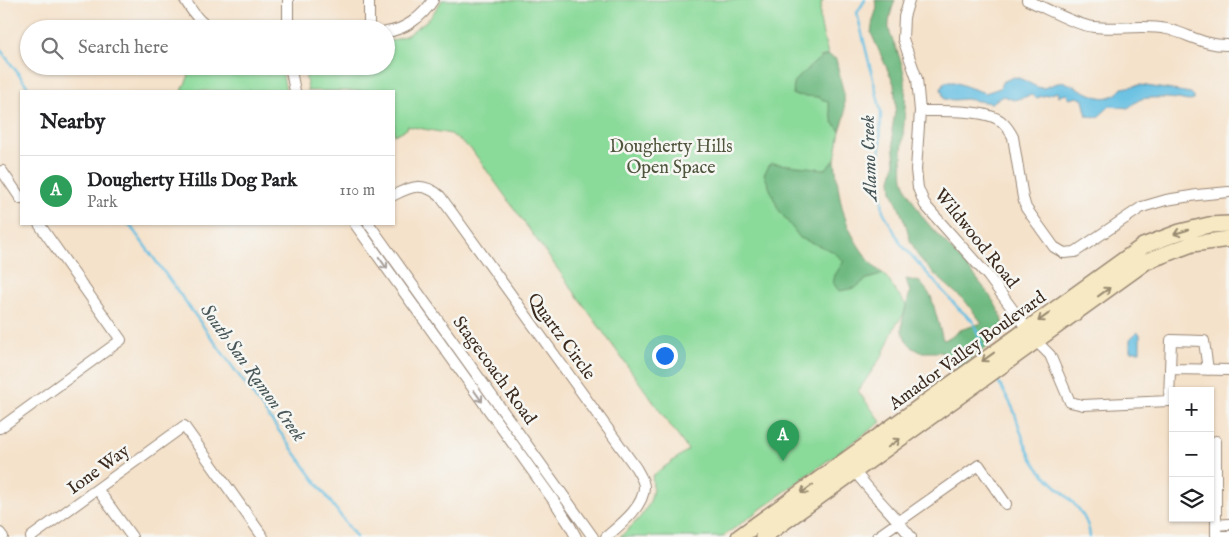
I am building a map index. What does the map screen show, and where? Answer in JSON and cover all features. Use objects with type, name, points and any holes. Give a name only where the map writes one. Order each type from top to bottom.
[{"type":"street","points":[[185,0],[200,20]]},
{"type":"street","points":[[288,0],[288,20]]},
{"type":"street","points":[[369,20],[370,0]]},
{"type":"street","points":[[395,31],[411,23],[427,10],[433,0]]},
{"type":"street","name":"Wildwood Road","points":[[909,0],[904,17],[903,39],[917,79],[920,111],[916,170],[918,188],[925,205],[988,276],[1032,335],[1050,355],[1070,402],[1083,405],[1169,401],[1172,369]]},
{"type":"street","points":[[1027,0],[1085,26],[1152,27],[1169,30],[1204,43],[1229,45]]},
{"type":"street","points":[[292,75],[295,90]]},
{"type":"street","points":[[920,111],[954,111],[1000,120],[1013,137],[1022,198],[1026,208],[1054,247],[1064,253],[1075,252],[1142,208],[1166,200],[1229,192]]},
{"type":"street","points":[[0,172],[2,171],[20,198]]},
{"type":"street","name":"Quartz Circle","points":[[395,195],[407,189],[426,187],[440,196],[636,468],[644,487],[639,503],[624,522],[606,537]]},
{"type":"street","name":"Amador Valley Boulevard","points":[[739,537],[850,466],[1032,335],[1144,246],[1180,232],[1209,225],[1229,224]]},
{"type":"street","points":[[0,428],[121,340],[40,225]]},
{"type":"street","name":"Stagecoach Road","points":[[356,225],[570,524],[576,537]]},
{"type":"street","name":"Stagecoach Road","points":[[370,225],[593,537]]},
{"type":"street","points":[[370,245],[379,238]]},
{"type":"street","name":"Amador Valley Boulevard","points":[[1032,335],[1147,261],[1192,244],[1229,239]]},
{"type":"street","points":[[430,330],[440,322]]},
{"type":"street","points":[[1208,370],[1204,341],[1171,340],[1172,369],[1208,370],[1229,370]]},
{"type":"street","name":"Ione Way","points":[[31,537],[184,426],[263,537]]},
{"type":"street","points":[[513,444],[523,437]]},
{"type":"street","points":[[1216,440],[1216,536],[1229,536]]},
{"type":"street","points":[[877,537],[979,465],[1006,504]]},
{"type":"street","points":[[850,466],[866,488],[878,498],[911,537]]},
{"type":"street","name":"Amador Valley Boulevard","points":[[762,537],[850,466]]},
{"type":"street","points":[[98,490],[132,537]]},
{"type":"street","points":[[1216,525],[1229,524]]},
{"type":"street","points":[[0,533],[3,537]]},
{"type":"green space","name":"Dougherty Hills Open Space","points":[[442,0],[823,0],[820,20],[828,55],[820,57],[818,97],[828,102],[833,122],[840,131],[835,160],[832,163],[859,284],[867,279],[884,274],[906,305],[904,314],[895,326],[882,356],[858,391],[881,422],[722,537],[652,537],[650,535],[648,537],[620,537],[645,511],[652,495],[652,476],[688,450],[472,150],[451,134],[407,126],[407,129],[395,135],[395,90],[308,90],[305,75],[395,75],[395,40],[407,35],[430,18]]},
{"type":"green space","points":[[875,0],[895,0],[889,29],[901,62],[905,80],[902,160],[905,184],[922,216],[986,291],[997,308],[1003,323],[1003,335],[957,369],[941,352],[921,352],[913,348],[906,340],[902,331],[902,322],[910,292],[906,279],[920,282],[931,296],[943,340],[950,338],[960,330],[982,323],[966,302],[931,271],[918,256],[892,191],[891,180],[895,163],[892,130],[896,106],[894,84],[871,33],[877,8]]},
{"type":"green space","points":[[828,55],[836,59],[844,95],[845,116],[840,131],[833,122],[828,102],[818,97],[793,95],[794,81],[814,63]]},
{"type":"green space","points":[[189,75],[283,75],[286,90],[182,90]]},
{"type":"green space","points":[[835,160],[840,199],[846,221],[857,244],[869,261],[884,274],[867,279],[855,288],[839,291],[833,283],[835,275],[844,261],[832,251],[800,238],[778,209],[764,174],[771,163],[825,169]]},
{"type":"water","points":[[1014,77],[1040,88],[1066,83],[1094,96],[1109,97],[1122,88],[1140,85],[1191,93],[1194,96],[1194,100],[1145,98],[1138,100],[1128,108],[1110,106],[1098,117],[1087,116],[1083,100],[1078,97],[1069,99],[1067,94],[1059,96],[1058,92],[1036,98],[1032,95],[1014,100],[1003,96],[991,103],[965,99],[944,99],[941,89],[945,82],[954,82],[985,93],[1000,88],[1002,82]]},
{"type":"water","points":[[1137,332],[1140,334],[1140,351],[1130,351],[1130,339]]},
{"type":"waterway","name":"Alamo Creek","points":[[865,0],[857,13],[881,112],[879,175],[883,211],[901,244],[959,309],[973,321],[982,346]]},
{"type":"waterway","name":"South San Ramon Creek","points":[[0,49],[30,90]]},
{"type":"waterway","name":"South San Ramon Creek","points":[[130,225],[356,537]]},
{"type":"waterway","name":"Alamo Creek","points":[[998,381],[1012,407],[1032,459],[1043,474],[1077,506],[1088,526],[1090,537]]},
{"type":"place","name":"Dougherty Hills Dog Park","points":[[783,461]]}]
